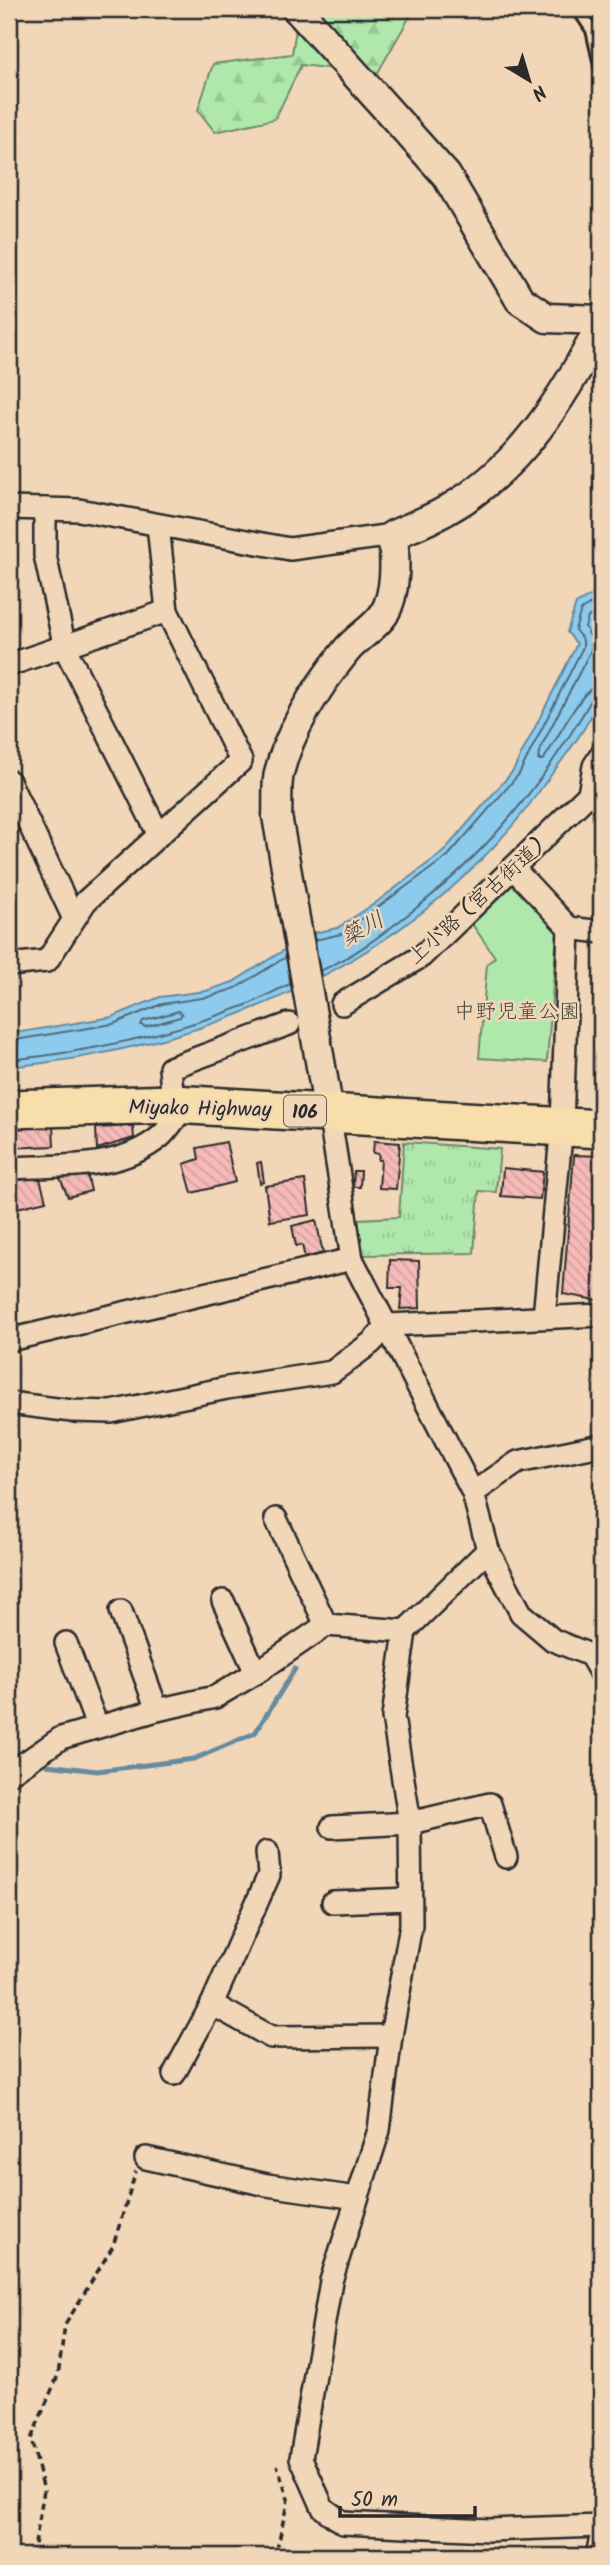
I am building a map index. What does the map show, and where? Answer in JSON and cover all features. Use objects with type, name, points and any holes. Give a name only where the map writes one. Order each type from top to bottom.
[{"type":"highway","name":"Miyako Highway","points":[[9,1109],[179,1105],[601,1129]]},
{"type":"street","points":[[9,508],[79,510],[290,549],[393,535],[448,510],[494,477],[530,439],[573,380],[601,323],[547,318],[520,300],[446,175],[298,9]]},
{"type":"street","points":[[44,509],[45,555],[65,648],[158,833]]},
{"type":"street","points":[[9,965],[47,961],[86,901],[158,833],[241,761],[167,611],[158,525]]},
{"type":"street","points":[[393,535],[392,586],[384,614],[347,649],[317,689],[294,729],[279,774],[277,816],[352,1259],[473,1493],[488,1550],[521,1613],[553,1640],[590,1656],[601,1674]]},
{"type":"street","points":[[9,665],[167,611]]},
{"type":"street","points":[[595,790],[594,766],[601,755]]},
{"type":"street","points":[[9,781],[74,919]]},
{"type":"street","name":"上小路 (宮古街道)","points":[[342,1004],[422,956],[595,790]]},
{"type":"street","points":[[514,869],[569,928],[601,932]]},
{"type":"street","points":[[544,1317],[562,1125],[569,928]]},
{"type":"street","points":[[9,1168],[118,1160],[136,1153],[162,1135],[179,1105],[170,1068],[289,1024]]},
{"type":"street","points":[[9,1340],[352,1259]]},
{"type":"street","points":[[9,1403],[72,1411],[111,1412],[227,1388],[332,1373],[371,1343],[388,1325],[601,1315]]},
{"type":"street","points":[[473,1493],[519,1462],[601,1445]]},
{"type":"street","points":[[276,1519],[326,1625]]},
{"type":"street","points":[[488,1550],[405,1632],[393,1717],[410,1823],[411,1925],[391,2036],[379,2130],[331,2281],[301,2458],[323,2508],[343,2524],[489,2530],[601,2526]]},
{"type":"street","points":[[223,1601],[256,1673]]},
{"type":"street","points":[[121,1611],[157,1710]]},
{"type":"street","points":[[9,1774],[61,1738],[157,1710],[215,1697],[256,1673],[326,1625],[405,1632]]},
{"type":"street","points":[[66,1643],[97,1727]]},
{"type":"street","points":[[332,1827],[410,1823],[490,1804],[506,1857]]},
{"type":"street","points":[[174,2074],[212,2004],[269,1875],[267,1852]]},
{"type":"street","points":[[333,1902],[409,1899]]},
{"type":"street","points":[[212,2004],[271,2037],[391,2036]]},
{"type":"street","points":[[146,2158],[267,2185],[357,2197]]},
{"type":"street","points":[[597,2556],[601,2537]]},
{"type":"lane","points":[[578,9],[592,30],[601,70]]},
{"type":"path","points":[[33,2556],[44,2490],[31,2439],[58,2375],[65,2325],[113,2246],[134,2175],[146,2158]]},
{"type":"path","points":[[277,2465],[288,2499],[277,2550]]},
{"type":"green space","points":[[299,9],[413,11],[377,74],[301,65],[275,119],[215,132],[198,110],[213,64],[292,54]]},
{"type":"green space","name":"中野児童公園","points":[[514,882],[557,932],[547,1062],[479,1058],[487,964],[495,957],[472,924]]},
{"type":"green space","points":[[404,1142],[500,1149],[496,1192],[479,1191],[474,1253],[362,1255],[358,1219],[399,1217]]},
{"type":"water","name":"簗川","points":[[601,570],[603,674],[600,697],[595,709],[567,754],[493,847],[437,900],[375,946],[307,984],[236,1015],[162,1039],[86,1056],[9,1067],[9,1034],[112,1017],[160,997],[206,991],[233,982],[310,934],[337,928],[443,852],[513,771],[577,644],[567,632],[576,604],[592,595]]},
{"type":"building","points":[[53,1126],[54,1146],[9,1148],[9,1128]]},
{"type":"building","points":[[133,1126],[134,1138],[97,1149],[96,1128]]},
{"type":"building","points":[[374,1141],[400,1143],[396,1189],[379,1188],[381,1160],[378,1160],[379,1154],[373,1153]]},
{"type":"building","points":[[226,1142],[235,1182],[192,1193],[184,1164],[199,1159],[197,1148]]},
{"type":"building","points":[[574,1155],[601,1156],[601,1301],[563,1294]]},
{"type":"building","points":[[261,1162],[264,1182],[260,1183],[257,1163]]},
{"type":"building","points":[[503,1168],[543,1172],[540,1199],[501,1196]]},
{"type":"building","points":[[86,1169],[91,1191],[68,1197],[60,1178],[64,1177],[63,1173]]},
{"type":"building","points":[[354,1171],[361,1171],[360,1187],[353,1187]]},
{"type":"building","points":[[39,1175],[46,1201],[9,1210],[9,1183]]},
{"type":"building","points":[[305,1180],[310,1215],[270,1221],[265,1186]]},
{"type":"building","points":[[316,1220],[323,1253],[305,1258],[302,1245],[296,1246],[292,1226]]},
{"type":"building","points":[[390,1260],[419,1261],[420,1308],[400,1309],[402,1288],[389,1288]]},
{"type":"waterway","points":[[47,1765],[97,1771],[194,1759],[255,1733],[295,1669]]}]
